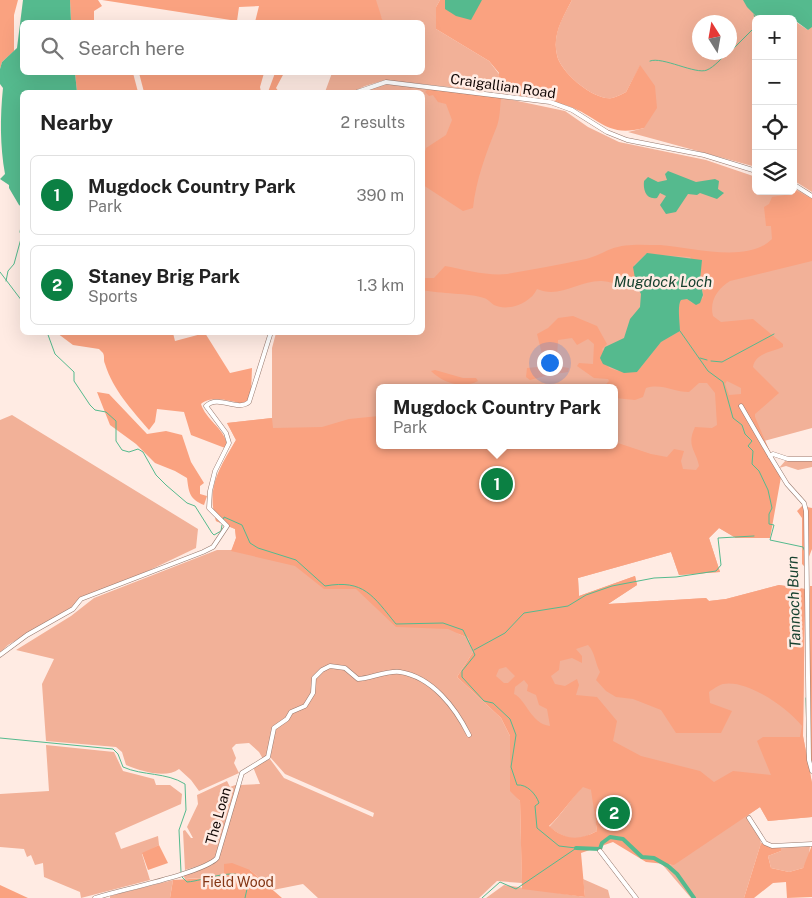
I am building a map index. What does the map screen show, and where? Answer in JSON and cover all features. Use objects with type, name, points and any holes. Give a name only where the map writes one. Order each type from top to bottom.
[{"type":"street","name":"Craigallian Road","points":[[363,90],[386,82],[550,102],[572,110],[607,132],[627,140],[704,155],[752,170]]},
{"type":"street","points":[[797,187],[812,196]]},
{"type":"street","points":[[0,655],[27,635],[73,610],[81,599],[209,550],[226,531],[225,522],[220,520],[209,506],[210,491],[215,471],[229,443],[226,433],[206,406],[210,402],[243,406],[249,402],[269,335]]},
{"type":"street","points":[[741,406],[787,484],[804,503],[806,511],[809,760],[812,771]]},
{"type":"street","points":[[770,456],[773,454],[788,459],[812,459]]},
{"type":"street","name":"The Loan","points":[[95,898],[181,874],[205,866],[217,858],[242,773],[268,757],[274,728],[287,719],[291,712],[305,706],[312,693],[314,678],[322,670],[330,666],[350,670],[358,679],[398,671],[427,682],[445,700],[469,734]]},
{"type":"street","points":[[749,818],[764,843],[772,846],[812,844]]},
{"type":"street","points":[[600,851],[636,898]]},
{"type":"shaded area","points":[[374,0],[440,0],[436,7],[436,29],[489,61],[499,74],[495,92],[385,80],[356,90],[326,90],[331,75],[425,75],[425,20],[382,20]]},
{"type":"shaded area","points":[[572,0],[744,0],[756,15],[752,15],[752,166],[628,132],[644,128],[640,66],[626,92],[614,98],[605,98],[587,90],[571,77],[559,62],[556,40],[562,19]]},
{"type":"shaded area","points":[[797,23],[808,30],[812,24],[812,192],[797,183]]},
{"type":"shaded area","points":[[387,84],[503,98],[565,111],[588,127],[619,142],[706,160],[752,176],[752,195],[797,195],[797,190],[805,192],[812,198],[812,428],[764,441],[770,452],[767,454],[770,538],[736,538],[719,528],[709,538],[720,572],[679,575],[671,552],[578,578],[579,596],[635,576],[637,585],[608,604],[706,598],[709,601],[726,599],[779,585],[805,589],[803,736],[812,783],[812,817],[768,821],[760,807],[748,815],[757,827],[761,843],[744,898],[691,898],[661,863],[672,865],[597,823],[591,764],[512,791],[520,801],[522,883],[497,881],[479,898],[318,898],[303,884],[273,890],[250,870],[224,877],[185,879],[183,875],[212,865],[218,860],[240,785],[260,784],[253,767],[270,759],[284,778],[373,817],[374,813],[285,774],[270,757],[276,727],[287,721],[288,718],[273,727],[267,757],[263,759],[259,752],[249,743],[236,744],[232,748],[236,758],[234,763],[239,773],[199,791],[179,769],[174,772],[160,774],[145,772],[126,765],[122,752],[116,747],[46,741],[42,684],[54,659],[16,650],[71,616],[94,598],[217,550],[232,550],[236,538],[235,529],[216,521],[214,496],[220,470],[236,440],[227,423],[272,418],[272,348],[275,335],[425,335],[425,90],[368,90]],"holes":[[[457,633],[469,637],[512,738],[510,790],[510,736],[501,718],[457,677],[473,652],[468,638]]]},
{"type":"shaded area","points":[[12,415],[198,529],[196,548],[129,580],[81,598],[71,608],[8,645],[0,653],[0,420]]},
{"type":"shaded area","points":[[786,460],[812,460],[812,467],[798,470],[786,466],[779,468]]},
{"type":"shaded area","points":[[46,745],[114,752],[123,771],[154,779],[156,785],[170,785],[182,794],[181,804],[115,833],[121,849],[158,836],[159,845],[142,854],[150,880],[81,898],[80,892],[44,877],[43,863],[35,865],[31,855],[27,857],[24,849],[0,847],[0,794],[49,791]]},
{"type":"shaded area","points":[[227,781],[230,787],[238,784],[216,858],[205,864],[185,870],[183,831],[185,830],[193,838],[187,827],[198,804],[197,795]]},
{"type":"shaded area","points":[[583,786],[592,790],[597,831],[577,838],[561,835],[549,827]]},
{"type":"shaded area","points":[[810,845],[809,857],[803,868],[789,872],[771,868],[768,856],[781,851],[781,847]]},
{"type":"shaded area","points":[[583,879],[608,890],[610,898],[486,898],[504,885],[585,897]]},
{"type":"shaded area","points":[[173,880],[170,898],[110,898],[110,896]]},
{"type":"green space","points":[[0,0],[18,0],[14,15],[14,51],[2,62],[0,69]]},
{"type":"green space","points":[[70,0],[98,0],[102,6],[94,11],[94,20],[71,20]]},
{"type":"green space","points":[[102,0],[376,0],[382,20],[256,20],[259,6],[239,7],[237,20]]},
{"type":"green space","points":[[440,0],[445,0],[445,9],[482,0],[572,0],[559,26],[556,40],[557,55],[564,69],[587,90],[605,98],[612,98],[626,92],[640,65],[655,86],[657,108],[644,128],[620,130],[603,125],[579,111],[559,103],[495,92],[499,73],[489,61],[436,29],[436,7]]},
{"type":"green space","points":[[75,75],[134,75],[137,90],[77,90]]},
{"type":"green space","points":[[140,75],[263,75],[261,90],[144,90]]},
{"type":"green space","points":[[274,75],[283,75],[276,88],[278,90],[269,90]]},
{"type":"green space","points":[[428,89],[501,98],[498,123],[476,187],[473,208],[463,211],[425,186],[426,148],[446,135],[452,120],[446,104],[438,102],[433,95],[429,96],[425,92]]},
{"type":"green space","points":[[797,191],[812,199],[812,261],[730,281],[718,291],[712,305],[713,316],[721,322],[753,319],[783,344],[783,347],[760,356],[754,362],[753,367],[779,393],[755,414],[770,452],[767,454],[781,477],[770,538],[736,538],[719,528],[709,538],[720,572],[679,575],[671,552],[578,578],[579,596],[635,576],[637,585],[608,604],[706,598],[709,601],[726,599],[779,585],[805,589],[803,736],[812,783],[812,817],[768,821],[760,807],[674,865],[646,862],[613,842],[581,853],[585,897],[522,889],[520,801],[510,791],[510,736],[501,718],[457,677],[473,652],[468,638],[448,629],[396,627],[356,589],[324,589],[295,566],[231,551],[236,538],[235,529],[216,521],[213,509],[213,489],[216,479],[224,460],[236,440],[227,423],[272,418],[273,428],[322,427],[349,419],[376,416],[376,449],[618,449],[618,443],[651,454],[667,457],[674,449],[684,451],[681,461],[683,469],[696,470],[699,466],[692,448],[692,433],[695,427],[712,428],[717,425],[715,393],[707,383],[699,383],[689,392],[652,387],[646,388],[643,397],[635,400],[618,398],[618,384],[606,384],[609,381],[608,379],[594,378],[577,366],[579,363],[593,364],[594,344],[588,339],[577,345],[572,338],[558,340],[557,358],[563,367],[569,368],[568,372],[556,374],[548,371],[545,376],[530,380],[526,377],[527,368],[537,367],[544,362],[537,334],[548,328],[558,318],[573,316],[597,326],[607,344],[602,349],[609,368],[618,371],[637,372],[661,342],[680,331],[679,310],[681,300],[687,299],[692,303],[703,298],[701,273],[690,257],[646,254],[634,265],[636,281],[631,283],[594,281],[562,291],[554,292],[537,289],[530,298],[512,307],[500,307],[478,296],[425,290],[425,278],[434,278],[445,266],[484,273],[507,274],[586,259],[617,247],[629,245],[660,245],[719,252],[748,251],[761,247],[772,239],[771,226],[766,226],[764,207],[769,204],[772,197],[797,195]],"holes":[[[727,381],[741,388],[741,394],[729,395],[725,384]],[[588,645],[600,672],[596,680],[606,691],[616,697],[633,699],[661,710],[676,733],[721,733],[732,711],[710,703],[709,692],[723,684],[733,684],[755,690],[777,703],[802,726],[800,737],[763,737],[757,741],[771,775],[733,771],[714,782],[700,771],[641,756],[613,741],[617,721],[597,697],[576,695],[579,685],[577,679],[565,686],[555,684],[551,676],[559,670],[560,661],[572,658],[582,663],[582,656],[576,649]],[[506,667],[515,676],[508,683],[504,683],[496,676],[499,669]],[[524,680],[528,685],[527,691],[536,695],[539,705],[547,709],[550,726],[538,721],[522,700],[514,694],[515,687]],[[583,787],[591,790],[597,831],[578,838],[572,838],[555,831],[549,826]],[[599,800],[631,803],[630,825],[598,823]]]},
{"type":"green space","points":[[60,335],[174,335],[175,341],[198,335],[206,335],[230,373],[252,368],[251,395],[245,405],[216,399],[205,401],[201,404],[203,410],[225,438],[227,444],[225,448],[191,435],[184,412],[157,409],[155,422],[149,430],[118,391],[104,363],[103,353],[99,349],[73,345]]},
{"type":"green space","points":[[435,370],[463,378],[476,378],[478,381],[466,384],[453,384],[441,379],[431,371]]},
{"type":"green space","points":[[97,392],[109,394],[147,434],[166,431],[182,435],[191,462],[204,483],[200,486],[200,494],[207,496],[204,505],[196,501],[191,495],[187,478],[155,463],[136,444],[110,425]]},
{"type":"green space","points":[[802,506],[812,508],[812,549],[805,567],[802,564],[802,518],[797,511]]},
{"type":"green space","points":[[810,586],[812,586],[812,764],[810,758]]},
{"type":"green space","points":[[761,843],[772,847],[781,847],[781,851],[768,856],[771,868],[789,872],[803,868],[812,845],[812,897],[787,898],[786,882],[773,883],[754,898],[744,898]]},
{"type":"green space","points":[[159,845],[168,863],[148,870],[142,853]]},
{"type":"green space","name":"Field Wood","points":[[232,863],[250,870],[282,898],[170,898],[173,880],[224,877],[224,864]]},
{"type":"green space","points":[[0,885],[28,898],[0,898]]},
{"type":"water","points":[[23,0],[70,0],[71,20],[20,20]]},
{"type":"water","points":[[445,0],[482,0],[471,20],[456,16],[445,9]]},
{"type":"water","points":[[743,0],[812,0],[812,27],[808,30],[797,22],[797,15],[755,15]]},
{"type":"water","points":[[20,24],[20,75],[75,75],[77,90],[20,90],[20,206],[9,185],[0,179],[5,174],[1,142],[3,88],[0,84],[0,69],[2,62],[17,48]]},
{"type":"water","points":[[668,171],[696,182],[715,179],[719,181],[718,189],[724,193],[717,199],[700,193],[697,195],[688,194],[676,212],[666,214],[660,205],[666,196],[660,193],[657,198],[648,196],[645,191],[644,181],[648,177],[658,182],[667,180],[665,174]]},
{"type":"water","name":"Mugdock Loch","points":[[647,253],[702,260],[700,280],[703,295],[700,303],[696,305],[687,299],[681,300],[679,310],[680,331],[661,342],[637,372],[624,373],[603,364],[600,358],[605,347],[624,338],[630,319],[640,307],[641,294],[636,284],[633,267]]},
{"type":"waterway","points":[[737,45],[752,30]]},
{"type":"waterway","points":[[650,61],[662,61],[702,71],[712,67],[720,60]]},
{"type":"waterway","points":[[6,281],[8,271],[14,264],[20,242]]},
{"type":"waterway","points":[[0,272],[20,298]]},
{"type":"waterway","name":"Tannoch Burn","points":[[680,331],[708,371],[723,382],[733,418],[742,425],[745,434],[752,441],[748,446],[753,451],[752,464],[759,471],[768,490],[772,508],[769,514],[769,524],[774,525],[770,540],[803,547],[805,552]]},
{"type":"waterway","points":[[711,361],[722,362],[774,334]]},
{"type":"waterway","points":[[48,335],[55,354],[74,372],[74,381],[90,405],[95,410],[106,412],[116,421],[116,441],[122,450],[129,452],[138,449],[143,452],[156,475],[187,503],[195,506],[214,535],[221,531],[222,525]]},
{"type":"waterway","name":"Tannoch Burn","points":[[700,358],[707,360]]},
{"type":"waterway","points":[[223,521],[224,517],[242,525],[250,543],[258,548],[296,560],[325,586],[349,585],[366,592],[381,605],[396,624],[443,623],[463,630],[475,655],[462,671],[462,677],[484,701],[493,703],[510,719],[516,735],[511,767],[517,785],[528,788],[538,800],[539,803],[535,806],[537,828],[559,846],[576,848]]},
{"type":"waterway","points":[[474,650],[505,633],[524,613],[568,606],[586,595],[612,586],[654,578],[716,571],[721,565],[718,538],[754,536]]},
{"type":"waterway","name":"Tannoch Burn","points":[[806,698],[807,737]]},
{"type":"waterway","points":[[0,738],[113,749],[118,754],[123,767],[178,780],[185,784],[186,810],[179,830],[181,872]]},
{"type":"waterway","points":[[576,848],[600,849],[602,843],[610,837],[623,839],[642,857],[654,858],[668,866],[677,874],[694,898]]},
{"type":"waterway","points":[[482,898],[500,882],[516,889],[575,849]]},
{"type":"waterway","points":[[181,876],[187,882],[228,874],[243,876],[249,880],[245,898]]},
{"type":"place","name":"Mugdock Country Park","points":[[497,484]]},
{"type":"place","name":"Staney Brig Park","points":[[614,813]]}]
